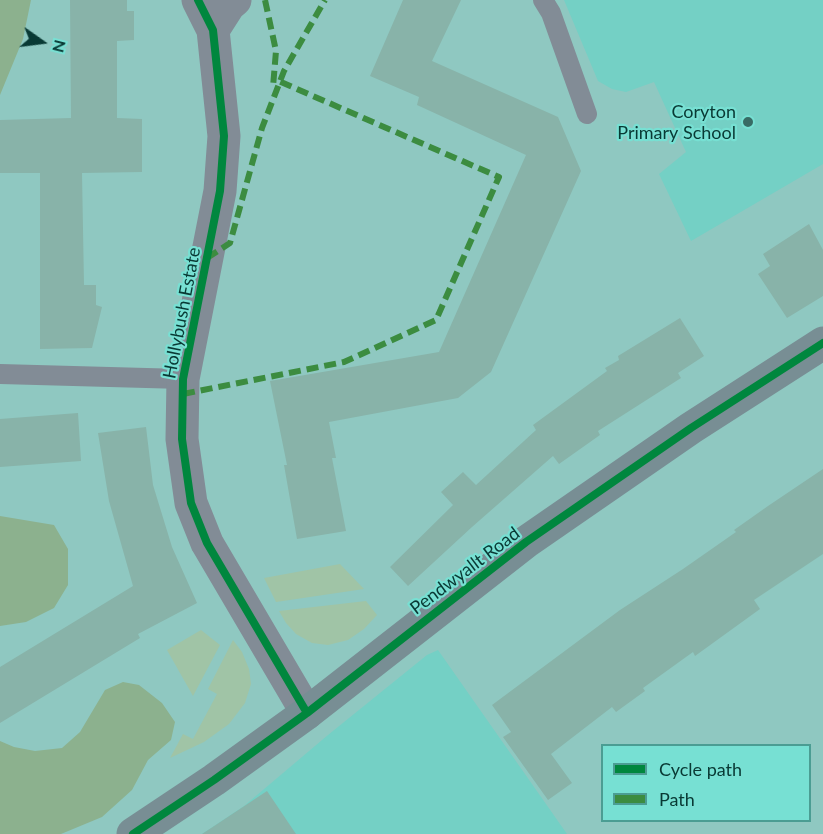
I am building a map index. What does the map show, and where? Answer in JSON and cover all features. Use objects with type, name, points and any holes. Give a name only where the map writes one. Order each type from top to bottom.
[{"type":"main road","name":"Pendwyallt Road","points":[[133,834],[214,780],[307,713],[526,542],[691,428],[823,343]]},
{"type":"street","name":"Hollybush Estate","points":[[198,0],[213,30],[224,136],[220,191],[183,379],[182,439],[191,503],[207,543],[307,713]]},
{"type":"street","points":[[213,30],[229,5],[235,0]]},
{"type":"lane","points":[[543,0],[550,13],[587,114]]},
{"type":"lane","name":"Hollybush Estate","points":[[0,374],[183,379]]},
{"type":"shaded area","points":[[0,0],[31,0],[23,39],[0,95]]},
{"type":"shaded area","name":"Coryton Primary School","points":[[564,0],[823,0],[823,164],[691,241],[659,174],[686,152],[654,82],[626,92],[612,89],[598,81]]},
{"type":"shaded area","points":[[0,516],[54,525],[68,549],[68,585],[54,608],[26,622],[0,626]]},
{"type":"shaded area","points":[[340,564],[364,589],[276,602],[264,578]]},
{"type":"shaded area","points":[[366,601],[377,615],[364,629],[348,640],[328,645],[312,643],[296,634],[279,611]]},
{"type":"shaded area","points":[[201,630],[220,645],[193,696],[167,650]]},
{"type":"shaded area","points":[[233,640],[242,652],[249,669],[251,684],[245,703],[229,724],[204,742],[170,758],[183,734],[193,739],[217,694],[208,689]]},
{"type":"shaded area","points":[[438,650],[567,834],[202,834],[244,806],[427,655]]},
{"type":"shaded area","points":[[123,682],[139,685],[162,703],[175,722],[171,740],[148,760],[132,790],[102,817],[61,834],[0,834],[0,741],[14,747],[35,751],[62,748],[80,732],[105,690]]},
{"type":"building","points":[[70,0],[127,0],[127,11],[134,11],[134,40],[117,41],[117,118],[142,119],[142,172],[82,173],[84,285],[96,285],[96,305],[102,307],[92,348],[40,349],[40,173],[0,173],[0,120],[71,118]]},
{"type":"building","points":[[403,0],[461,0],[432,61],[558,117],[581,171],[491,372],[458,398],[329,422],[336,458],[332,458],[346,531],[297,539],[284,465],[287,465],[270,381],[439,352],[526,155],[417,105],[419,97],[370,76]]},
{"type":"building","points":[[809,224],[823,250],[823,296],[787,318],[758,274],[770,266],[763,254]]},
{"type":"building","points":[[680,318],[704,356],[678,373],[681,378],[598,431],[600,435],[559,464],[553,456],[408,586],[390,567],[453,505],[441,492],[463,472],[476,485],[536,430],[533,425],[607,371],[605,368],[619,360],[618,356]]},
{"type":"building","points":[[78,413],[81,461],[0,467],[0,419]]},
{"type":"building","points":[[146,427],[153,485],[172,547],[197,603],[138,634],[140,638],[0,723],[0,667],[133,586],[109,501],[98,433]]},
{"type":"building","points":[[823,469],[823,554],[754,600],[760,609],[695,656],[693,652],[643,688],[645,691],[616,712],[612,707],[551,754],[572,783],[548,800],[503,737],[511,732],[492,705],[620,610],[683,569],[736,532],[734,530]]},
{"type":"building","points":[[267,791],[296,834],[202,834]]},
{"type":"marked path","points":[[265,0],[276,51],[273,87]]},
{"type":"marked path","points":[[207,258],[230,243],[262,128],[284,71],[325,0]]},
{"type":"marked path","points":[[183,394],[344,362],[436,320],[499,177],[274,79]]},
{"type":"cycle path","points":[[198,0],[213,30],[224,136],[220,191],[183,379],[182,439],[191,503],[207,543],[307,713]]},
{"type":"cycle path","points":[[133,834],[214,780],[307,713],[526,542],[691,428],[823,343]]},
{"type":"place","name":"Coryton Primary School","points":[[748,122]]}]
